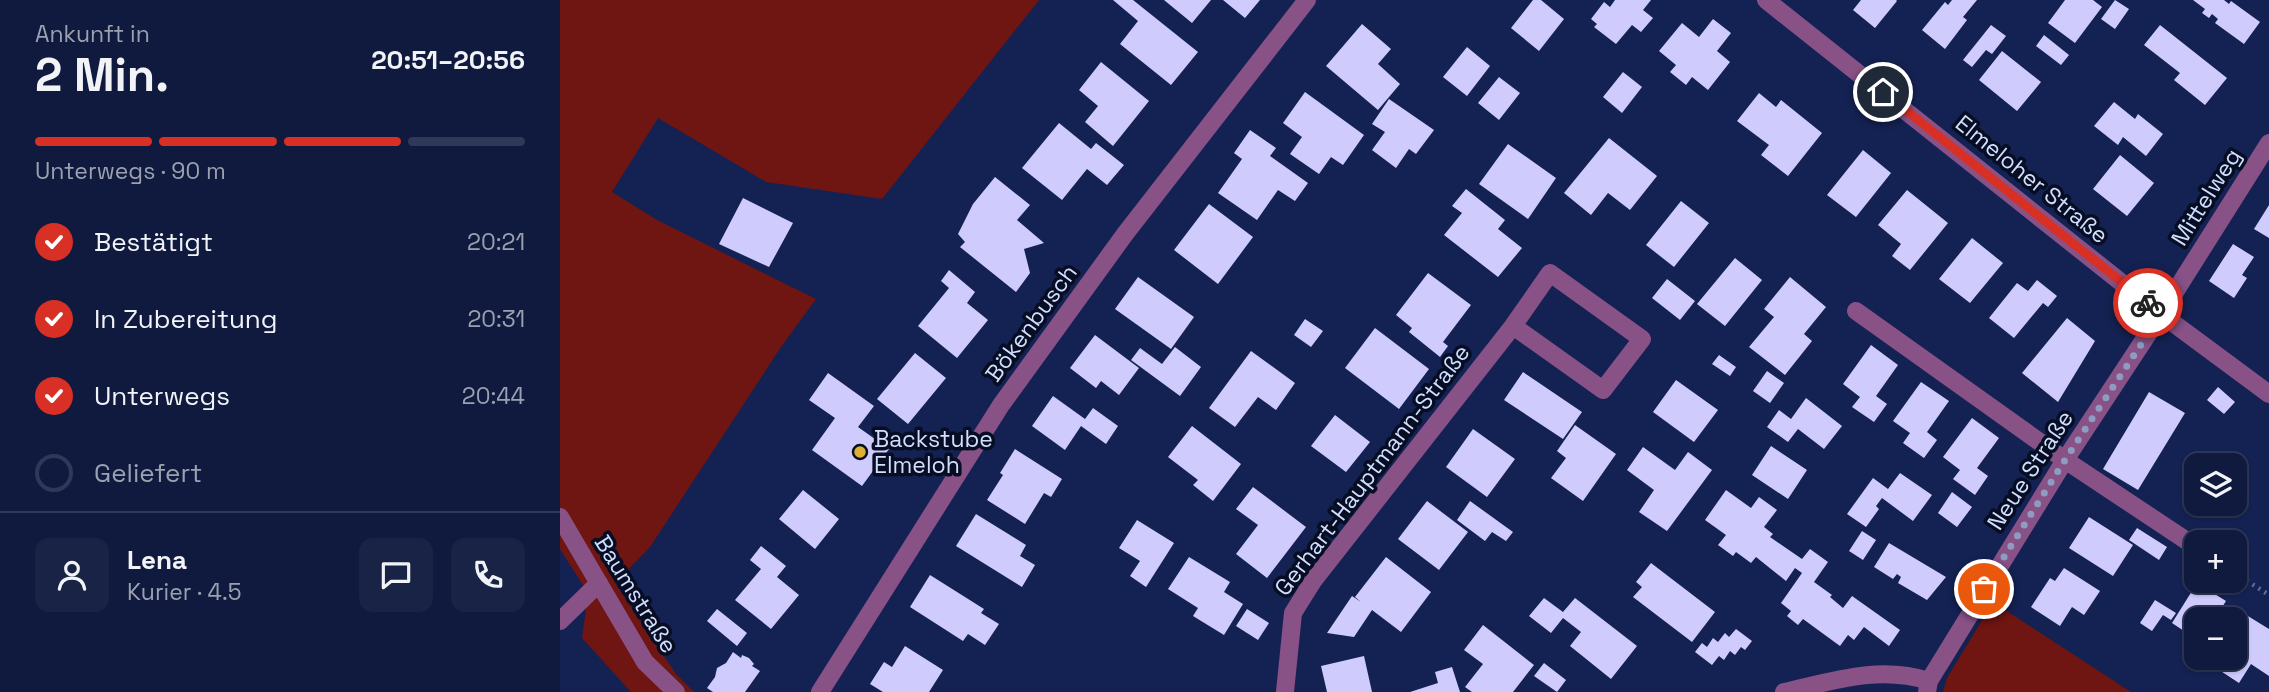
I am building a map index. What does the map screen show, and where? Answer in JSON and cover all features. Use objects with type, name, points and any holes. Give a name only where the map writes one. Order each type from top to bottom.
[{"type":"street","name":"Bökenbusch","points":[[820,692],[1001,405],[1125,234],[1307,0]]},
{"type":"street","name":"Elmeloher Straße","points":[[1766,0],[2161,314],[2269,394]]},
{"type":"street","name":"Mittelweg","points":[[2161,314],[2269,143]]},
{"type":"street","name":"Gerhart-Hauptmann-Straße","points":[[1284,692],[1293,613],[1313,581],[1513,326],[1550,273],[1642,339],[1603,390],[1513,326]]},
{"type":"street","points":[[1856,311],[2065,460],[2184,539]]},
{"type":"street","name":"Neue Straße","points":[[1928,687],[2065,460],[2161,314]]},
{"type":"street","name":"Baumstraße","points":[[560,517],[645,662],[676,692]]},
{"type":"street","points":[[560,621],[599,583]]},
{"type":"street","points":[[1784,692],[1865,674],[1908,674],[1928,687]]},
{"type":"path","points":[[2247,581],[2269,595]]},
{"type":"shaded area","points":[[560,0],[1039,0],[882,199],[766,182],[658,118],[612,192],[657,220],[816,299],[781,347],[650,547],[615,583],[676,674],[694,692],[631,692],[582,638],[588,593],[560,549]]},
{"type":"shaded area","points":[[1993,602],[2131,692],[1943,692],[1947,678]]},
{"type":"building","points":[[1113,0],[1133,0],[1198,52],[1171,85],[1120,44],[1138,21]]},
{"type":"building","points":[[1164,0],[1211,0],[1192,23]]},
{"type":"building","points":[[1223,0],[1260,0],[1245,18]]},
{"type":"building","points":[[1533,0],[1541,0],[1564,19],[1539,51],[1511,28]]},
{"type":"building","points":[[1615,0],[1651,0],[1643,10],[1653,18],[1641,32],[1632,25],[1616,44],[1594,27],[1597,24],[1591,19],[1604,2],[1610,7]]},
{"type":"building","points":[[1861,0],[1897,1],[1875,28],[1853,10]]},
{"type":"building","points":[[1952,0],[1977,0],[1963,17],[1967,20],[1945,49],[1922,30],[1945,2],[1948,5]]},
{"type":"building","points":[[2065,0],[2093,0],[2102,7],[2075,43],[2048,23]]},
{"type":"building","points":[[2115,0],[2129,9],[2115,29],[2101,19]]},
{"type":"building","points":[[2193,0],[2224,0],[2229,4],[2231,1],[2260,22],[2244,44],[2215,23],[2218,19],[2212,14],[2209,18],[2202,13],[2205,9]]},
{"type":"building","points":[[1713,19],[1731,33],[1717,51],[1730,62],[1708,90],[1692,77],[1686,85],[1670,72],[1676,65],[1659,51],[1682,23],[1699,37]]},
{"type":"building","points":[[1362,24],[1391,49],[1378,64],[1400,84],[1378,110],[1326,66]]},
{"type":"building","points":[[1991,25],[2006,36],[1992,54],[1986,50],[1972,67],[1963,60]]},
{"type":"building","points":[[2160,25],[2227,78],[2205,105],[2174,80],[2180,73],[2144,45]]},
{"type":"building","points":[[2044,35],[2069,55],[2061,65],[2036,46]]},
{"type":"building","points":[[1467,47],[1490,66],[1467,96],[1443,77]]},
{"type":"building","points":[[2002,51],[2041,82],[2017,111],[1979,80]]},
{"type":"building","points":[[1101,62],[1149,101],[1113,146],[1085,122],[1098,106],[1079,90]]},
{"type":"building","points":[[1623,72],[1642,87],[1622,113],[1603,97]]},
{"type":"building","points":[[1499,77],[1520,93],[1499,120],[1478,103]]},
{"type":"building","points":[[1305,92],[1364,135],[1343,165],[1331,157],[1319,174],[1290,154],[1302,137],[1283,123]]},
{"type":"building","points":[[1759,93],[1776,107],[1781,100],[1822,133],[1788,176],[1761,155],[1769,145],[1737,121]]},
{"type":"building","points":[[1389,99],[1434,130],[1416,154],[1409,149],[1396,168],[1372,150],[1385,132],[1372,124]]},
{"type":"building","points":[[2114,102],[2135,119],[2138,114],[2163,134],[2146,156],[2123,137],[2118,145],[2094,126]]},
{"type":"building","points":[[1059,123],[1091,149],[1096,143],[1124,165],[1107,185],[1087,169],[1062,200],[1022,168]]},
{"type":"building","points":[[1250,130],[1276,148],[1270,156],[1308,183],[1295,201],[1278,190],[1257,220],[1218,193],[1242,159],[1234,153]]},
{"type":"building","points":[[1609,138],[1657,176],[1630,210],[1608,193],[1591,215],[1564,193]]},
{"type":"building","points":[[1508,144],[1556,178],[1528,219],[1479,184]]},
{"type":"building","points":[[1863,150],[1891,173],[1856,217],[1827,195]]},
{"type":"building","points":[[2120,155],[2154,183],[2127,216],[2093,189]]},
{"type":"building","points":[[995,177],[1030,205],[1017,220],[1044,243],[1024,249],[1030,273],[1016,292],[960,247],[965,242],[958,234],[973,204]]},
{"type":"building","points":[[1466,189],[1505,220],[1498,229],[1522,248],[1498,277],[1444,235],[1462,213],[1452,206]]},
{"type":"building","points":[[1907,190],[1948,223],[1910,270],[1892,256],[1901,244],[1878,225]]},
{"type":"building","points":[[743,198],[793,223],[769,267],[719,244]]},
{"type":"building","points":[[1681,201],[1709,223],[1674,267],[1646,245]]},
{"type":"building","points":[[1209,204],[1253,237],[1218,284],[1174,250]]},
{"type":"building","points":[[2269,205],[2269,238],[2254,229]]},
{"type":"building","points":[[1972,238],[2003,263],[1970,303],[1939,279]]},
{"type":"building","points":[[2233,244],[2254,257],[2242,275],[2247,278],[2234,298],[2209,281]]},
{"type":"building","points":[[1735,258],[1762,280],[1725,326],[1697,304]]},
{"type":"building","points":[[949,270],[975,292],[967,303],[988,320],[957,358],[918,326],[949,288],[941,281]]},
{"type":"building","points":[[1428,273],[1471,305],[1443,342],[1448,346],[1440,357],[1409,332],[1412,328],[1396,315]]},
{"type":"building","points":[[1138,277],[1194,317],[1171,349],[1115,309]]},
{"type":"building","points":[[1790,277],[1826,307],[1804,334],[1812,341],[1785,375],[1749,347],[1774,317],[1764,309]]},
{"type":"building","points":[[1667,279],[1695,301],[1680,320],[1652,298]]},
{"type":"building","points":[[2037,280],[2057,296],[2048,307],[2043,303],[2014,338],[1989,318],[2017,283],[2028,291]]},
{"type":"building","points":[[2067,318],[2095,341],[2058,402],[2022,373]]},
{"type":"building","points":[[1305,319],[1323,331],[1311,347],[1294,335]]},
{"type":"building","points":[[1375,328],[1429,369],[1399,409],[1345,368]]},
{"type":"building","points":[[1095,335],[1139,368],[1119,395],[1101,381],[1096,388],[1070,368]]},
{"type":"building","points":[[1871,345],[1898,365],[1876,396],[1887,404],[1874,422],[1852,407],[1860,397],[1843,384]]},
{"type":"building","points":[[1175,347],[1201,367],[1180,396],[1131,360],[1140,348],[1162,364]]},
{"type":"building","points":[[1251,351],[1295,383],[1276,410],[1258,397],[1235,427],[1209,408]]},
{"type":"building","points":[[915,353],[946,378],[908,424],[877,399]]},
{"type":"building","points":[[1719,355],[1736,367],[1730,376],[1712,364]]},
{"type":"building","points":[[1767,371],[1784,383],[1770,403],[1753,391]]},
{"type":"building","points":[[1523,372],[1582,412],[1563,439],[1504,400]]},
{"type":"building","points":[[828,373],[874,406],[858,427],[889,449],[862,486],[812,450],[835,418],[809,400]]},
{"type":"building","points":[[1676,380],[1718,410],[1694,442],[1653,412]]},
{"type":"building","points":[[1921,382],[1949,401],[1927,432],[1937,440],[1924,458],[1903,443],[1910,433],[1893,421]]},
{"type":"building","points":[[2218,387],[2235,402],[2224,414],[2207,400]]},
{"type":"building","points":[[2149,392],[2185,413],[2138,490],[2103,469]]},
{"type":"building","points":[[1053,396],[1085,419],[1093,408],[1118,426],[1106,444],[1081,426],[1065,450],[1032,426]]},
{"type":"building","points":[[1806,398],[1842,426],[1824,449],[1798,429],[1788,442],[1767,427],[1779,410],[1791,419]]},
{"type":"building","points":[[1335,415],[1370,442],[1346,472],[1311,446]]},
{"type":"building","points":[[1972,418],[1999,438],[1977,468],[1988,476],[1975,495],[1953,479],[1960,470],[1943,457]]},
{"type":"building","points":[[1575,425],[1616,454],[1583,501],[1551,478],[1566,458],[1557,451]]},
{"type":"building","points":[[1192,426],[1241,464],[1213,501],[1193,485],[1198,480],[1168,457]]},
{"type":"building","points":[[1473,429],[1515,459],[1487,497],[1446,467]]},
{"type":"building","points":[[1771,446],[1807,470],[1788,499],[1752,475]]},
{"type":"building","points":[[1643,447],[1675,470],[1688,452],[1712,470],[1667,531],[1639,512],[1654,490],[1627,470]]},
{"type":"building","points":[[1015,449],[1062,479],[1051,497],[1044,493],[1025,524],[987,500]]},
{"type":"building","points":[[1900,473],[1932,495],[1913,521],[1882,498],[1876,506],[1879,509],[1866,527],[1847,514],[1873,478],[1888,489]]},
{"type":"building","points":[[1253,487],[1306,527],[1267,578],[1236,554],[1258,525],[1236,509]]},
{"type":"building","points":[[803,490],[839,519],[815,549],[779,519]]},
{"type":"building","points":[[1726,490],[1751,508],[1759,497],[1777,510],[1764,527],[1773,534],[1770,537],[1802,559],[1810,549],[1828,562],[1814,582],[1832,595],[1830,597],[1843,608],[1852,596],[1900,630],[1889,646],[1864,627],[1854,640],[1848,635],[1840,646],[1803,619],[1798,625],[1787,616],[1791,611],[1781,603],[1802,573],[1795,568],[1786,581],[1756,557],[1751,563],[1736,552],[1733,556],[1718,545],[1726,535],[1705,520]]},
{"type":"building","points":[[1952,492],[1972,507],[1957,527],[1938,513]]},
{"type":"building","points":[[1427,501],[1468,532],[1439,570],[1398,539]]},
{"type":"building","points":[[1470,501],[1513,532],[1506,541],[1492,532],[1485,541],[1457,520]]},
{"type":"building","points":[[976,514],[1026,545],[1020,556],[1035,565],[1022,587],[956,546]]},
{"type":"building","points":[[2089,517],[2133,545],[2113,576],[2069,548]]},
{"type":"building","points":[[1137,520],[1174,543],[1146,587],[1130,576],[1140,561],[1119,548]]},
{"type":"building","points":[[2137,528],[2167,547],[2159,560],[2129,540]]},
{"type":"building","points":[[1862,531],[1876,540],[1863,560],[1849,551]]},
{"type":"building","points":[[1889,543],[1946,577],[1927,600],[1898,583],[1901,577],[1897,574],[1893,579],[1874,567]]},
{"type":"building","points":[[761,546],[786,566],[777,577],[799,595],[771,629],[735,600],[761,569],[750,560]]},
{"type":"building","points":[[1189,557],[1230,582],[1224,592],[1243,604],[1224,635],[1193,616],[1198,608],[1168,589]]},
{"type":"building","points":[[1386,557],[1431,592],[1401,632],[1372,610],[1354,637],[1327,633],[1352,596],[1361,602],[1355,597]]},
{"type":"building","points":[[1651,563],[1715,612],[1692,642],[1633,597],[1642,587],[1636,582]]},
{"type":"building","points":[[2064,568],[2100,591],[2084,615],[2072,607],[2060,626],[2031,607],[2050,578],[2055,581]]},
{"type":"building","points":[[930,575],[984,609],[981,613],[999,624],[985,645],[968,634],[963,641],[910,607]]},
{"type":"building","points":[[2191,593],[2213,593],[2226,601],[2222,607],[2184,607],[2184,631],[2172,623]]},
{"type":"building","points":[[1544,598],[1563,612],[1575,598],[1637,646],[1611,679],[1570,646],[1581,632],[1563,618],[1551,633],[1529,616]]},
{"type":"building","points":[[2155,600],[2176,613],[2171,620],[2163,615],[2152,631],[2140,623]]},
{"type":"building","points":[[717,609],[747,633],[737,646],[707,621]]},
{"type":"building","points":[[1247,609],[1269,623],[1258,640],[1236,626]]},
{"type":"building","points":[[2247,615],[2269,629],[2269,676],[2251,664],[2239,683],[2219,670],[2247,670]]},
{"type":"building","points":[[1483,625],[1534,665],[1513,692],[1472,692],[1465,687],[1483,664],[1464,650]]},
{"type":"building","points":[[1736,629],[1752,641],[1745,650],[1741,647],[1735,655],[1730,651],[1724,660],[1719,656],[1712,665],[1695,652],[1702,643],[1707,647],[1713,638],[1718,642],[1725,633],[1729,637]]},
{"type":"building","points":[[905,646],[943,670],[929,692],[883,692],[870,684],[884,662],[892,667]]},
{"type":"building","points":[[733,652],[741,658],[742,655],[749,658],[754,664],[752,666],[760,671],[745,692],[713,692],[707,688],[715,677],[717,668],[726,663]]},
{"type":"building","points":[[1364,656],[1372,692],[1327,692],[1321,666]]},
{"type":"building","points":[[1544,663],[1566,680],[1557,692],[1534,676]]},
{"type":"building","points":[[1452,667],[1460,692],[1410,692],[1438,683],[1435,672]]},
{"type":"way so far","points":[[1984,589],[2161,314],[2148,303]]},
{"type":"place","name":"Backstube Elmeloh","points":[[860,452]]},
{"type":"route","points":[[1883,92],[2148,303]]}]
